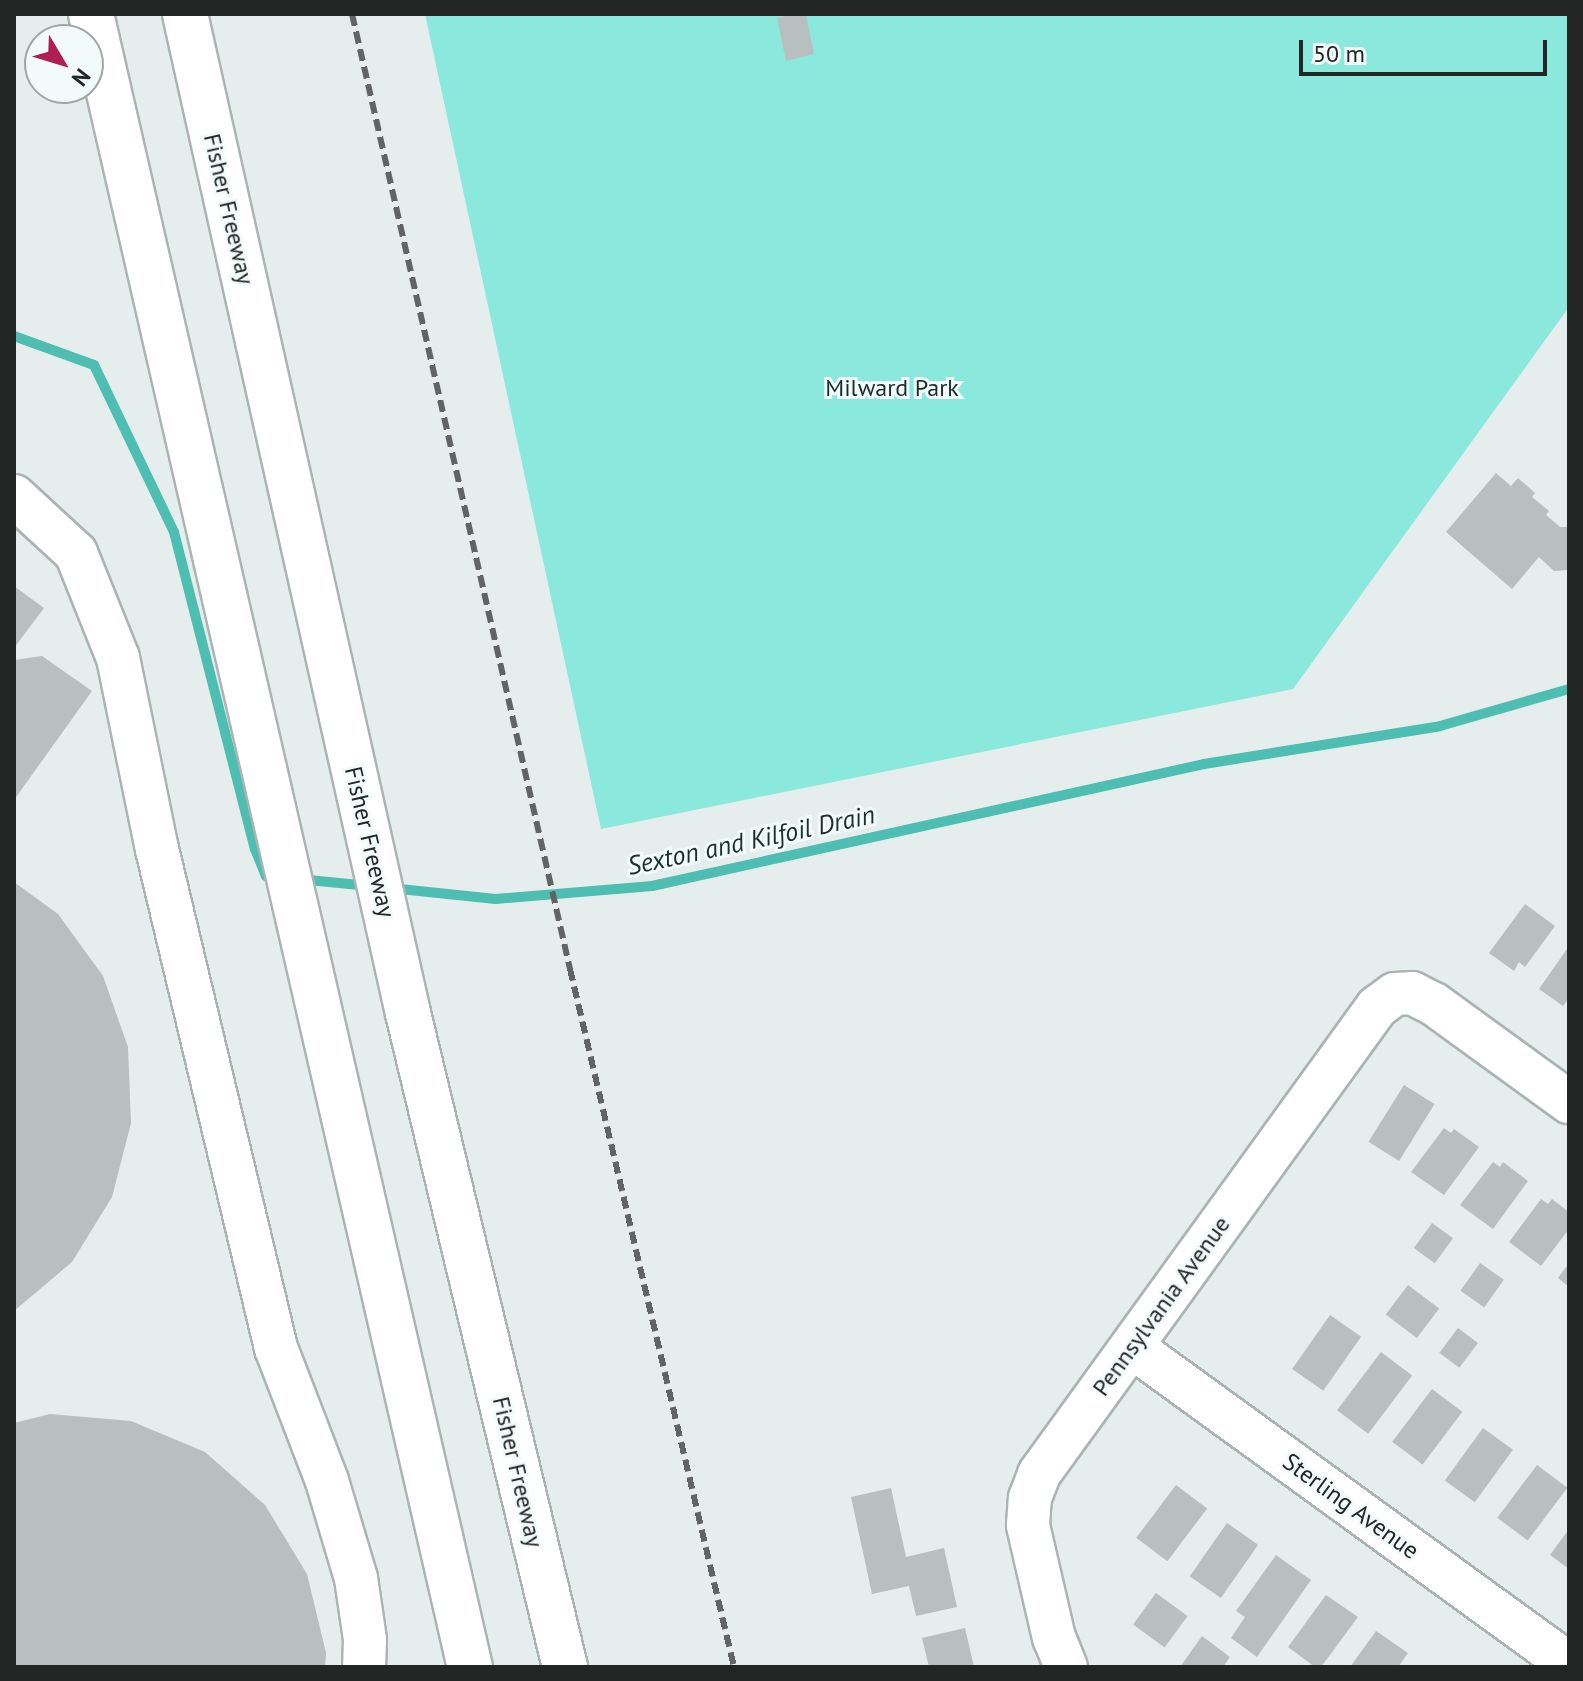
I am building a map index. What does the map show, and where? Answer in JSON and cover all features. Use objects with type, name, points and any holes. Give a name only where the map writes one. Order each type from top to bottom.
[{"type":"highway","points":[[91,14],[470,1667]]},
{"type":"highway","name":"Fisher Freeway","points":[[185,14],[408,1013],[565,1667]]},
{"type":"street","points":[[14,496],[76,553],[118,658],[157,849],[276,1348],[327,1481],[356,1578],[365,1640],[364,1667]]},
{"type":"street","name":"Pennsylvania Avenue","points":[[1066,1667],[1054,1638],[1028,1525],[1030,1498],[1039,1474],[1377,1007],[1395,994],[1412,993],[1434,1004],[1569,1102]]},
{"type":"street","name":"Sterling Avenue","points":[[1132,1347],[1569,1664]]},
{"type":"green space","name":"Milward Park","points":[[425,14],[1569,14],[1569,307],[1293,689],[601,829]]},
{"type":"building","points":[[806,14],[814,54],[786,61],[777,18]]},
{"type":"building","points":[[1496,473],[1511,486],[1518,478],[1535,493],[1532,497],[1549,511],[1546,515],[1560,527],[1569,527],[1569,570],[1554,571],[1539,557],[1512,589],[1446,532]]},
{"type":"building","points":[[14,586],[44,608],[14,648]]},
{"type":"building","points":[[42,656],[92,691],[14,800],[14,660]]},
{"type":"building","points":[[14,882],[58,914],[103,976],[128,1047],[131,1123],[112,1197],[72,1262],[14,1311]]},
{"type":"building","points":[[1525,904],[1555,926],[1525,967],[1519,962],[1514,971],[1489,953]]},
{"type":"building","points":[[1569,946],[1569,998],[1563,1006],[1539,989]]},
{"type":"building","points":[[1404,1085],[1435,1104],[1399,1161],[1368,1142]]},
{"type":"building","points":[[1444,1128],[1451,1133],[1454,1129],[1479,1147],[1444,1195],[1411,1172]]},
{"type":"building","points":[[1493,1162],[1500,1167],[1503,1162],[1528,1181],[1493,1229],[1460,1205]]},
{"type":"building","points":[[1541,1199],[1548,1204],[1552,1199],[1569,1212],[1569,1229],[1541,1266],[1509,1242]]},
{"type":"building","points":[[1432,1223],[1453,1238],[1435,1263],[1414,1248]]},
{"type":"building","points":[[1480,1263],[1504,1280],[1484,1307],[1460,1291]]},
{"type":"building","points":[[1569,1263],[1569,1287],[1558,1278]]},
{"type":"building","points":[[1408,1285],[1439,1308],[1417,1338],[1386,1315]]},
{"type":"building","points":[[1330,1315],[1361,1337],[1323,1391],[1292,1369]]},
{"type":"building","points":[[1458,1328],[1478,1343],[1459,1368],[1439,1353]]},
{"type":"building","points":[[1381,1352],[1412,1375],[1368,1434],[1337,1410]]},
{"type":"building","points":[[1432,1389],[1462,1412],[1423,1465],[1392,1442]]},
{"type":"building","points":[[50,1414],[131,1421],[205,1452],[265,1505],[307,1574],[326,1653],[325,1667],[14,1667],[14,1423]]},
{"type":"building","points":[[1483,1428],[1513,1450],[1475,1502],[1445,1481]]},
{"type":"building","points":[[1537,1465],[1567,1488],[1528,1541],[1497,1518]]},
{"type":"building","points":[[1176,1485],[1207,1508],[1167,1561],[1136,1538]]},
{"type":"building","points":[[891,1488],[906,1557],[944,1548],[957,1607],[916,1616],[909,1586],[872,1594],[851,1497]]},
{"type":"building","points":[[1227,1523],[1258,1545],[1221,1598],[1190,1576]]},
{"type":"building","points":[[1569,1529],[1569,1569],[1550,1555]]},
{"type":"building","points":[[1276,1555],[1311,1580],[1257,1657],[1231,1638],[1245,1617],[1236,1611]]},
{"type":"building","points":[[1156,1593],[1188,1616],[1165,1647],[1133,1625]]},
{"type":"building","points":[[1326,1595],[1358,1617],[1321,1667],[1315,1667],[1288,1647]]},
{"type":"building","points":[[965,1628],[974,1667],[929,1667],[922,1638]]},
{"type":"building","points":[[1376,1631],[1408,1653],[1398,1667],[1350,1667]]},
{"type":"building","points":[[1202,1636],[1230,1657],[1223,1667],[1180,1667]]},
{"type":"waterway","name":"Sexton and Kilfoil Drain","points":[[14,336],[94,365],[174,532],[255,849],[266,876],[278,877]]},
{"type":"waterway","name":"Sexton and Kilfoil Drain","points":[[390,888],[495,899],[652,886],[1204,764],[1440,726],[1569,689]]},
{"type":"waterway","name":"Sexton and Kilfoil Drain","points":[[298,879],[370,886]]},
{"type":"railway","points":[[352,14],[570,969],[734,1667]]}]
